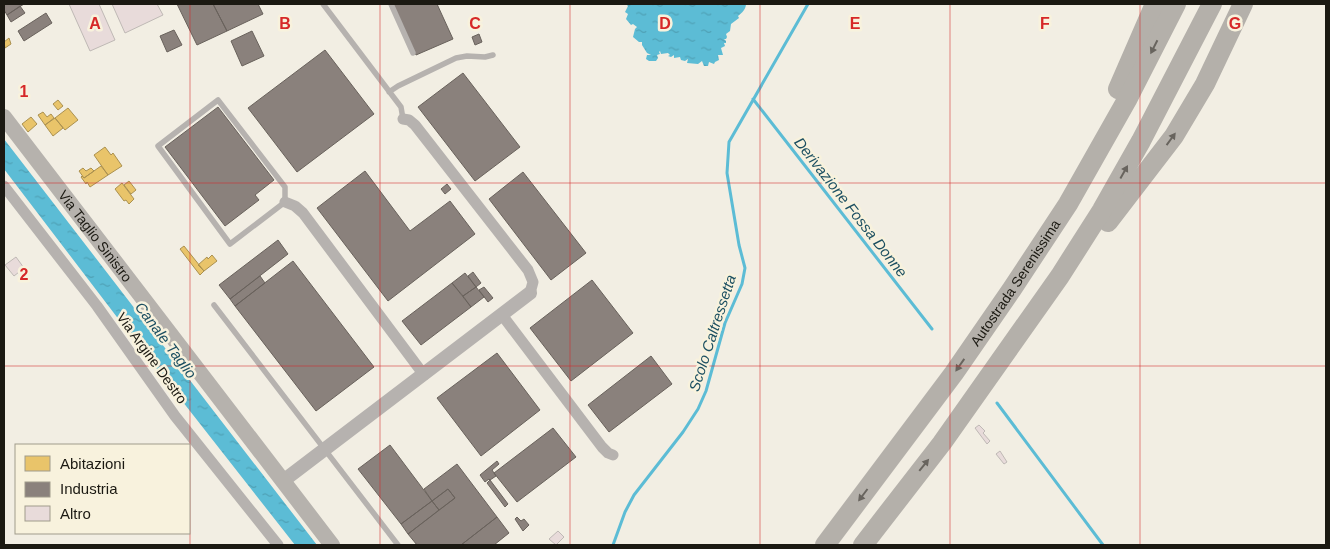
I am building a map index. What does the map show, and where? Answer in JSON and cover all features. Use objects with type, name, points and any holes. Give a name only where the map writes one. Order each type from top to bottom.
[{"type":"highway","points":[[1012,288],[1107,115],[1155,4]]},
{"type":"highway","name":"Autostrada Serenissima","points":[[825,545],[954,373],[1068,204],[1128,98],[1176,4]]},
{"type":"highway","points":[[863,545],[942,443],[1060,276],[1102,210],[1141,142],[1212,4]]},
{"type":"highway","points":[[942,443],[971,413],[1065,287],[1104,227],[1174,136],[1205,84],[1243,4]]},
{"type":"main road","name":"Via Taglio Sinistro","points":[[4,117],[332,545]]},
{"type":"street","points":[[283,481],[530,293],[533,282],[528,270],[415,125],[409,120],[403,119]]},
{"type":"street","name":"Via Argine Destro","points":[[4,186],[97,306],[175,416],[278,545]]},
{"type":"street","points":[[285,202],[295,206],[303,213],[424,374]]},
{"type":"street","points":[[502,315],[602,447],[613,455]]},
{"type":"lane","points":[[323,4],[401,107],[403,119]]},
{"type":"lane","points":[[391,4],[413,53]]},
{"type":"lane","points":[[389,92],[456,58],[467,56],[485,57],[493,54]]},
{"type":"lane","points":[[218,100],[285,186],[285,202],[230,244],[158,146],[218,100]]},
{"type":"lane","points":[[214,305],[398,545]]},
{"type":"water","points":[[626,4],[746,4],[744,11],[731,24],[730,31],[726,34],[727,37],[724,39],[726,41],[724,43],[725,46],[721,48],[723,55],[718,55],[719,60],[714,64],[709,62],[708,66],[704,66],[702,61],[698,64],[687,63],[688,59],[685,61],[681,60],[680,57],[674,58],[674,55],[671,57],[668,56],[670,55],[668,53],[661,54],[660,51],[656,61],[646,59],[647,55],[651,55],[647,53],[642,42],[633,37],[637,27],[633,24],[631,25],[626,19],[628,14],[625,12],[628,6]]},
{"type":"water","points":[[4,139],[317,545],[295,545],[139,346],[4,169]]},
{"type":"building: Abitazioni","points":[[9,38],[11,44],[5,48],[4,42]]},
{"type":"building: Abitazioni","points":[[58,100],[63,106],[58,110],[53,104]]},
{"type":"building: Abitazioni","points":[[68,108],[78,120],[65,130],[55,118]]},
{"type":"building: Abitazioni","points":[[43,112],[47,117],[51,114],[54,118],[45,125],[38,115]]},
{"type":"building: Abitazioni","points":[[31,117],[37,124],[28,132],[22,124]]},
{"type":"building: Abitazioni","points":[[55,118],[63,128],[53,136],[45,125]]},
{"type":"building: Abitazioni","points":[[105,147],[111,155],[113,153],[122,166],[108,175],[94,155]]},
{"type":"building: Abitazioni","points":[[101,166],[108,175],[90,187],[81,177],[84,178]]},
{"type":"building: Abitazioni","points":[[83,168],[86,171],[91,168],[94,171],[84,178],[79,171]]},
{"type":"building: Abitazioni","points":[[129,181],[136,190],[131,194],[124,185]]},
{"type":"building: Abitazioni","points":[[122,183],[134,199],[129,204],[126,200],[124,201],[115,189]]},
{"type":"building: Abitazioni","points":[[184,246],[204,271],[200,275],[180,249]]},
{"type":"building: Abitazioni","points":[[212,255],[217,261],[204,271],[198,265]]},
{"type":"building: Industria","points":[[4,4],[24,4],[7,15],[4,10]]},
{"type":"building: Industria","points":[[177,4],[213,4],[227,31],[197,45]]},
{"type":"building: Industria","points":[[213,4],[258,4],[263,14],[227,31]]},
{"type":"building: Industria","points":[[393,4],[437,4],[453,39],[416,55]]},
{"type":"building: Industria","points":[[20,6],[25,13],[11,22],[7,15]]},
{"type":"building: Industria","points":[[46,13],[52,23],[24,41],[18,31]]},
{"type":"building: Industria","points":[[174,30],[182,45],[167,52],[160,36]]},
{"type":"building: Industria","points":[[252,31],[264,56],[242,66],[231,41]]},
{"type":"building: Industria","points":[[479,34],[482,42],[475,45],[472,37]]},
{"type":"building: Industria","points":[[325,50],[374,114],[297,172],[248,108]]},
{"type":"building: Industria","points":[[463,73],[520,147],[475,181],[418,107]]},
{"type":"building: Industria","points":[[218,107],[274,180],[255,195],[259,200],[225,226],[165,147]]},
{"type":"building: Industria","points":[[365,171],[410,231],[450,201],[475,234],[388,301],[317,208]]},
{"type":"building: Industria","points":[[523,172],[586,253],[551,280],[489,199]]},
{"type":"building: Industria","points":[[447,184],[451,189],[445,194],[441,189]]},
{"type":"building: Industria","points":[[278,240],[288,254],[230,299],[219,285]]},
{"type":"building: Industria","points":[[293,261],[374,367],[316,411],[235,306]]},
{"type":"building: Industria","points":[[473,272],[481,283],[476,287],[468,276]]},
{"type":"building: Industria","points":[[465,273],[476,287],[463,296],[452,283]]},
{"type":"building: Industria","points":[[260,276],[265,283],[235,306],[230,299]]},
{"type":"building: Industria","points":[[592,280],[633,333],[571,381],[530,328]]},
{"type":"building: Industria","points":[[452,283],[471,307],[421,345],[402,321]]},
{"type":"building: Industria","points":[[476,287],[484,297],[471,307],[463,296]]},
{"type":"building: Industria","points":[[484,287],[493,298],[488,302],[479,290]]},
{"type":"building: Industria","points":[[497,353],[540,410],[481,456],[437,398]]},
{"type":"building: Industria","points":[[651,356],[672,384],[609,432],[588,405]]},
{"type":"building: Industria","points":[[553,428],[576,457],[517,502],[494,473]]},
{"type":"building: Industria","points":[[390,445],[432,501],[401,524],[358,469]]},
{"type":"building: Industria","points":[[497,461],[499,464],[492,470],[496,476],[485,482],[480,475]]},
{"type":"building: Industria","points":[[457,464],[497,517],[461,545],[417,545],[408,534],[455,498],[448,489],[432,501],[424,489]]},
{"type":"building: Industria","points":[[490,480],[508,504],[505,507],[487,483]]},
{"type":"building: Industria","points":[[448,489],[455,498],[439,510],[432,501]]},
{"type":"building: Industria","points":[[432,501],[439,510],[408,534],[401,524]]},
{"type":"building: Industria","points":[[497,517],[509,533],[494,545],[461,545]]},
{"type":"building: Industria","points":[[517,517],[521,521],[524,519],[529,525],[523,531],[515,519]]},
{"type":"building: Altro","points":[[69,4],[99,4],[115,40],[90,51]]},
{"type":"building: Altro","points":[[112,4],[157,4],[163,15],[125,33]]},
{"type":"building: Altro","points":[[16,257],[24,268],[14,276],[5,265]]},
{"type":"building: Altro","points":[[979,425],[985,431],[983,433],[990,441],[987,444],[975,428]]},
{"type":"building: Altro","points":[[1000,451],[1007,462],[1004,464],[996,454]]},
{"type":"building: Altro","points":[[558,531],[564,537],[556,545],[549,539]]},
{"type":"waterway","name":"Scolo Caltressetta","points":[[613,545],[625,512],[634,495],[683,432],[698,409],[706,391],[725,323],[742,284],[745,268],[739,245],[727,173],[729,142],[808,4]]},
{"type":"waterway","name":"Derivazione Fossa Donne","points":[[753,99],[932,329]]},
{"type":"waterway","name":"Derivazione Fossa Donne","points":[[997,403],[1103,545]]},
{"type":"water label","name":"Canale Taglio","points":[[166,340]]}]
